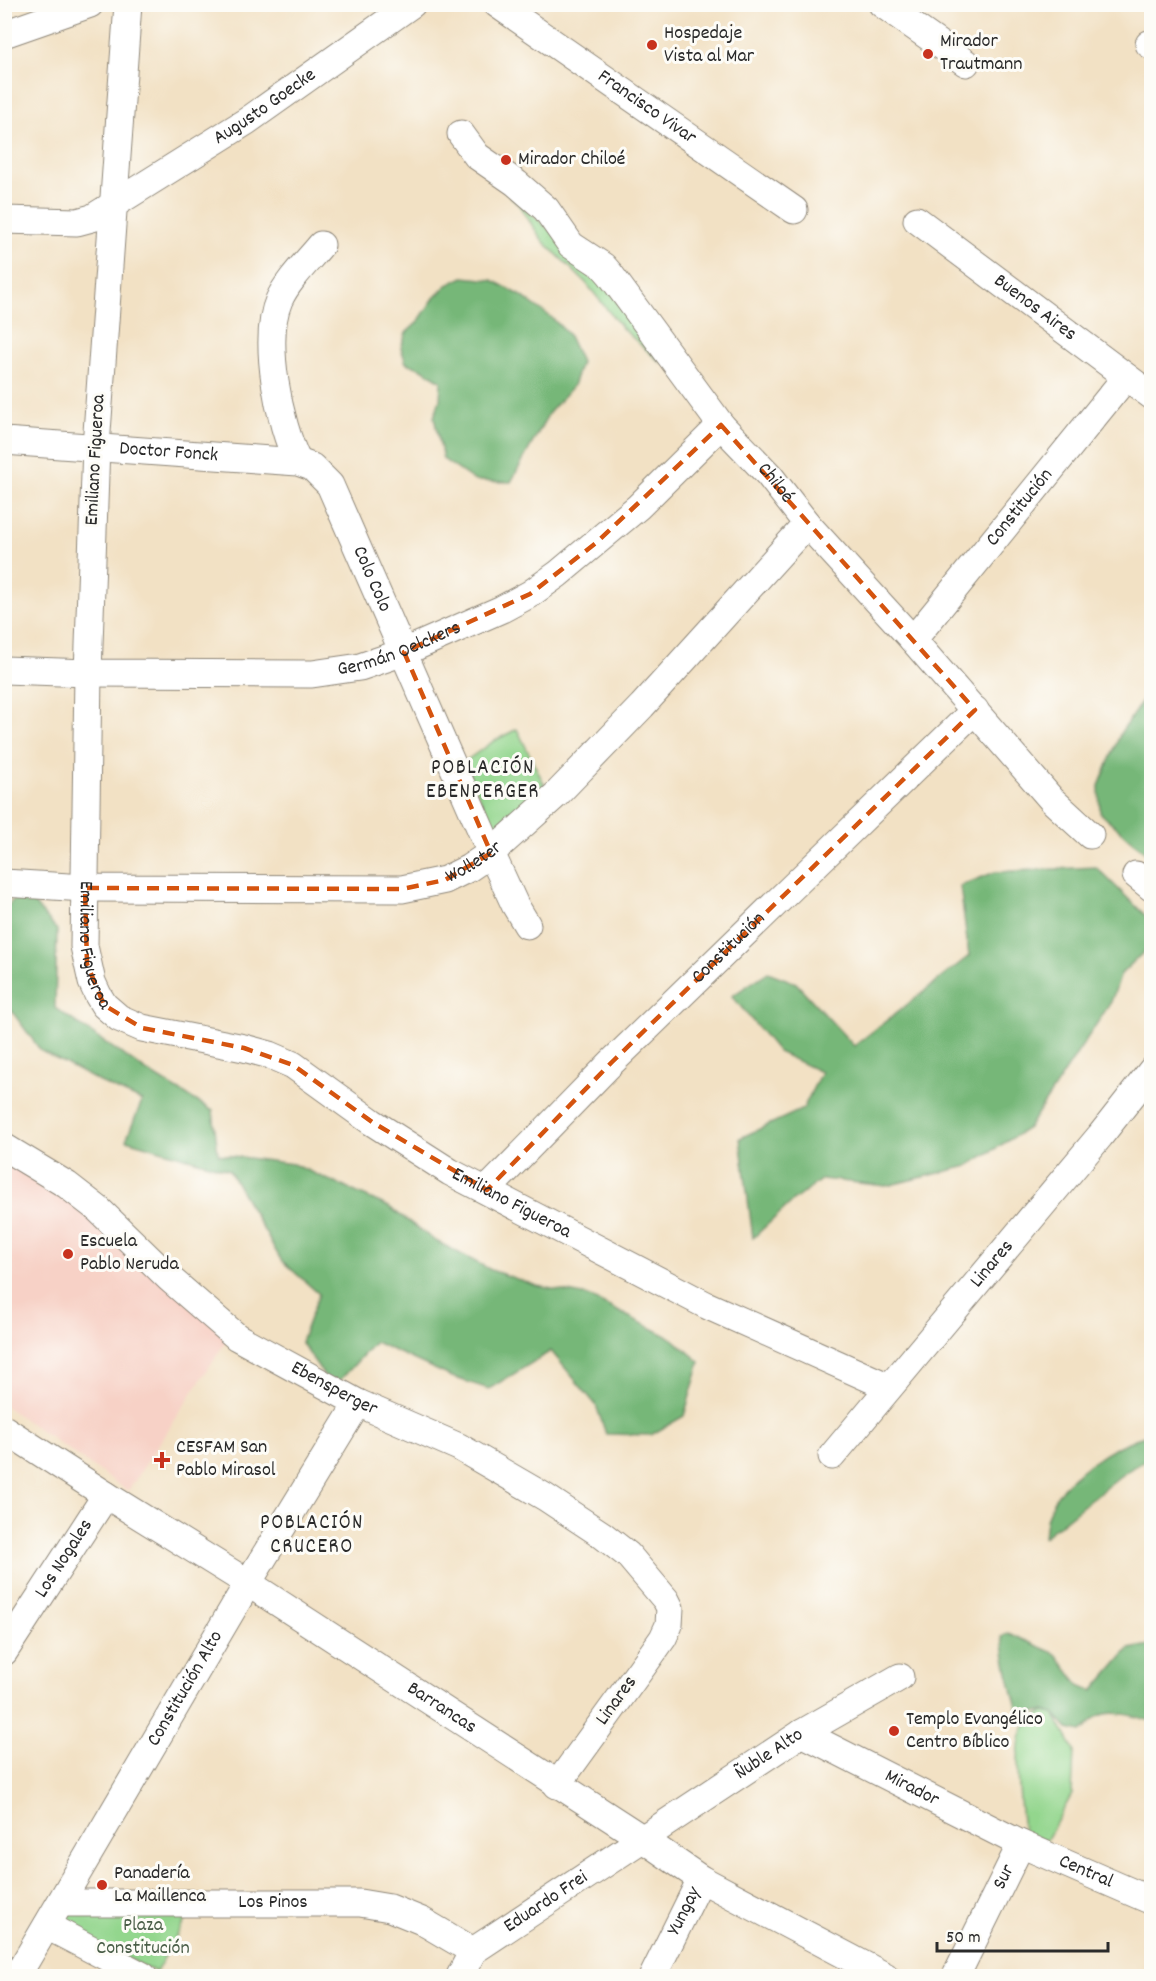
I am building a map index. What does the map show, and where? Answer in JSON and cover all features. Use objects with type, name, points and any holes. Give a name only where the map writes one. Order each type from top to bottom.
[{"type":"street","points":[[4,34],[90,4]]},
{"type":"street","name":"Emiliano Figueroa","points":[[129,4],[96,446],[88,673],[84,946],[92,982],[104,1005],[119,1018],[142,1028],[244,1048],[270,1055],[292,1065],[372,1122],[450,1172],[706,1305],[888,1387]]},
{"type":"street","name":"Augusto Goecke","points":[[113,205],[247,121],[412,4]]},
{"type":"street","name":"Francisco Vivar","points":[[497,4],[794,210]]},
{"type":"street","points":[[882,4],[966,63]]},
{"type":"street","name":"Chiloé","points":[[461,134],[477,156],[516,183],[546,209],[571,245],[603,266],[721,425],[769,475],[807,524],[913,640],[1052,800],[1090,834]]},
{"type":"street","points":[[4,220],[77,222],[92,218],[113,205]]},
{"type":"street","name":"Buenos Aires","points":[[917,220],[1152,396]]},
{"type":"street","points":[[298,462],[289,445],[281,409],[273,362],[272,329],[279,301],[290,283],[321,245]]},
{"type":"street","name":"Constitución","points":[[913,640],[1126,377]]},
{"type":"street","name":"Germán Oelckers","points":[[4,670],[88,673],[312,674],[360,667],[404,652],[502,609],[530,594],[588,550],[638,507],[721,425]]},
{"type":"street","name":"Doctor Fonck","points":[[4,441],[298,462]]},
{"type":"street","name":"Colo Colo","points":[[298,462],[312,467],[330,485],[491,853],[515,905],[527,924]]},
{"type":"street","name":"Wolleter","points":[[4,883],[85,888],[402,889],[445,880],[491,853],[556,795],[642,706],[807,524]]},
{"type":"street","name":"Constitución","points":[[487,1190],[612,1062],[975,710]]},
{"type":"street","name":"Linares","points":[[832,1456],[1100,1136],[1152,1070]]},
{"type":"street","name":"Ebensperger","points":[[4,1146],[67,1185],[98,1209],[170,1279],[237,1337],[358,1403],[459,1447],[545,1497],[602,1534],[628,1555],[666,1600],[671,1615]]},
{"type":"street","name":"Constitución Alto","points":[[18,1977],[248,1582],[358,1403]]},
{"type":"street","name":"Barrancas","points":[[4,1429],[248,1582],[557,1785],[644,1839],[701,1879],[885,1977]]},
{"type":"street","name":"Los Nogales","points":[[4,1652],[106,1495]]},
{"type":"street","name":"Linares","points":[[557,1785],[663,1638],[671,1615]]},
{"type":"street","name":"Ñuble Alto","points":[[644,1839],[802,1733],[863,1696],[900,1677]]},
{"type":"street","name":"Mirador","points":[[802,1733],[1021,1844]]},
{"type":"street","name":"Eduardo Frei","points":[[473,1951],[644,1839]]},
{"type":"street","name":"Central","points":[[1021,1844],[1152,1901]]},
{"type":"street","name":"Sur","points":[[956,1977],[1021,1844]]},
{"type":"street","name":"Yungay","points":[[652,1977],[701,1879]]},
{"type":"street","name":"Los Pinos","points":[[61,1903],[360,1903],[390,1908],[422,1921],[473,1951]]},
{"type":"street","points":[[46,1926],[143,1977]]},
{"type":"street","points":[[460,1977],[473,1951]]},
{"type":"highlighted area","points":[[721,425],[975,710],[612,1062],[487,1190],[372,1122],[293,1065],[244,1048],[142,1028],[104,1005],[87,964],[85,888],[402,889],[445,880],[491,853],[404,652],[530,594],[596,543]]},
{"type":"shaded area","name":"Escuela Pablo Neruda","points":[[4,1155],[37,1170],[228,1338],[128,1491],[5,1406]]},
{"type":"green space","points":[[505,191],[593,267],[661,363],[622,328],[586,283],[543,241],[518,204]]},
{"type":"green space","points":[[463,277],[492,280],[520,295],[551,317],[568,334],[581,362],[573,386],[549,413],[511,482],[475,481],[443,459],[434,417],[440,400],[441,381],[422,369],[406,363],[401,348],[406,333],[418,322],[434,298],[447,285]]},
{"type":"green space","points":[[1151,688],[1151,857],[1100,813],[1099,786],[1121,732]]},
{"type":"green space","points":[[517,729],[548,792],[502,826],[493,827],[464,762],[494,741]]},
{"type":"green space","points":[[1096,867],[1151,921],[1151,945],[1121,974],[1111,1002],[1028,1128],[968,1166],[886,1186],[822,1179],[794,1200],[753,1238],[740,1138],[803,1109],[821,1072],[778,1052],[732,996],[768,972],[796,983],[854,1046],[969,956],[960,886],[995,872]]},
{"type":"green space","points":[[23,891],[57,930],[55,1008],[148,1072],[213,1111],[218,1154],[293,1164],[389,1207],[434,1240],[491,1270],[537,1286],[588,1296],[673,1339],[700,1362],[684,1416],[651,1435],[606,1434],[596,1405],[551,1351],[489,1389],[452,1377],[375,1342],[333,1388],[301,1342],[319,1294],[281,1260],[229,1170],[126,1140],[142,1101],[41,1051],[5,1002],[5,908]]},
{"type":"green space","points":[[1151,1434],[1151,1460],[1141,1462],[1119,1477],[1044,1537],[1047,1517],[1054,1500],[1076,1475],[1122,1445]]},
{"type":"green space","points":[[1008,1633],[1056,1654],[1079,1685],[1093,1691],[1129,1649],[1151,1645],[1151,1721],[1125,1714],[1110,1713],[1099,1716],[1081,1732],[1068,1729],[1054,1714],[1044,1711],[1019,1714],[1003,1647],[1002,1637]]},
{"type":"green space","points":[[1044,1712],[1054,1714],[1074,1750],[1072,1794],[1046,1841],[1023,1832],[1018,1765],[1018,1751],[1023,1730],[1032,1719]]},
{"type":"green space","name":"Plaza Constitución","points":[[71,1909],[191,1910],[156,1972],[62,1927]]},
{"type":"place","name":"Hospedaje Vista al Mar","points":[[652,45]]},
{"type":"place","name":"Mirador Trautmann","points":[[928,54]]},
{"type":"place","name":"Mirador Chiloé","points":[[506,160]]},
{"type":"place","name":"Escuela Pablo Neruda","points":[[68,1254]]},
{"type":"place","name":"CESFAM San Pablo Mirasol","points":[[162,1460]]},
{"type":"place","name":"Templo Evangélico Centro Bíblico","points":[[894,1731]]},
{"type":"place","name":"Panadería La Maillenca","points":[[102,1885]]},
{"type":"district","name":"POBLACIÓN EBENPERGER","points":[[483,781]]},
{"type":"district","name":"POBLACIÓN CRUCERO","points":[[312,1536]]}]
